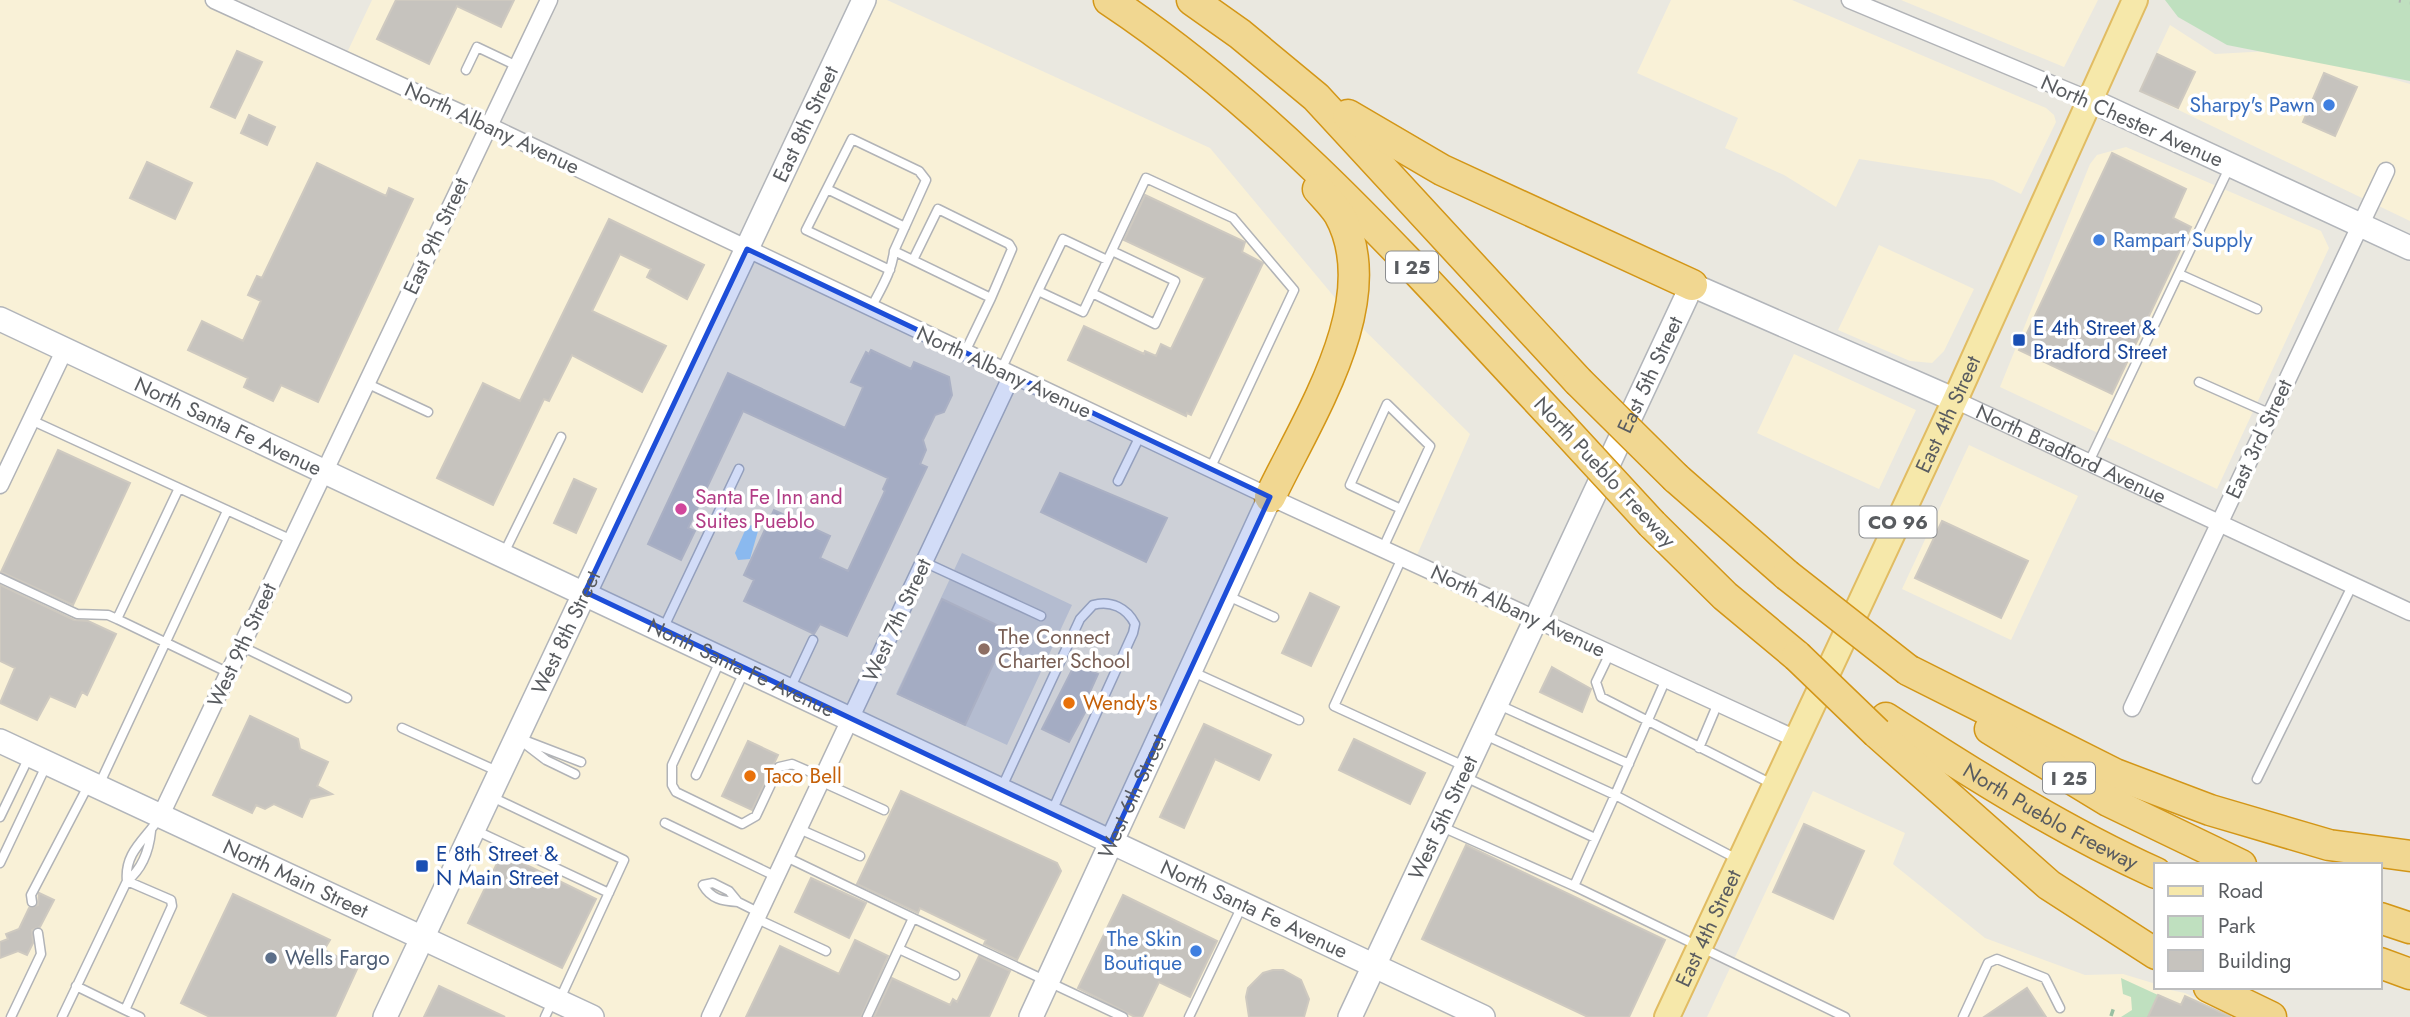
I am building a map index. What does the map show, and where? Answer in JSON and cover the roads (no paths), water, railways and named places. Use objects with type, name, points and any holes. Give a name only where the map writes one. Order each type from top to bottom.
[{"type":"highway","name":"North Pueblo Freeway","points":[[1109,0],[1163,37],[1263,117],[1333,184],[1652,524],[1762,628],[1881,725],[2086,839],[2154,872]]},
{"type":"highway","name":"North Pueblo Freeway","points":[[1192,0],[1240,34],[1316,97],[1578,381],[1676,478],[1787,575],[1908,670],[2013,746],[2108,801],[2237,863]]},
{"type":"highway","points":[[1316,97],[1442,170],[1692,285]]},
{"type":"highway","points":[[1263,117],[1339,215],[1353,256],[1355,287],[1351,317],[1340,349],[1270,498]]},
{"type":"highway","points":[[1908,670],[2115,774],[2210,810],[2329,845],[2410,856]]},
{"type":"highway","points":[[1881,725],[2049,886],[2154,953]]},
{"type":"highway","points":[[2382,919],[2410,928]]},
{"type":"highway","points":[[2382,964],[2410,974]]},
{"type":"highway","points":[[2213,989],[2272,1017]]},
{"type":"main road","name":"East 4th Street","points":[[1667,1017],[1955,400],[2092,101],[2135,0]]},
{"type":"street","name":"North Albany Avenue","points":[[214,0],[489,126],[1270,498],[1796,739]]},
{"type":"street","name":"East 9th Street","points":[[324,472],[549,0]]},
{"type":"street","name":"East 8th Street","points":[[747,249],[864,0]]},
{"type":"street","name":"North Chester Avenue","points":[[1850,0],[2092,101],[2410,248]]},
{"type":"street","name":"East 3rd Street","points":[[2132,708],[2386,171]]},
{"type":"street","name":"West 8th Street","points":[[385,1017],[747,249]]},
{"type":"street","name":"North Bradford Avenue","points":[[1692,285],[1955,400],[2219,526],[2353,584],[2410,612]]},
{"type":"street","name":"East 5th Street","points":[[1536,618],[1692,285]]},
{"type":"street","name":"North Santa Fe Avenue","points":[[0,319],[585,592],[1483,1017]]},
{"type":"street","points":[[0,485],[65,349]]},
{"type":"street","name":"West 7th Street","points":[[710,1017],[924,562],[1006,373]]},
{"type":"street","name":"West 9th Street","points":[[155,824],[324,472]]},
{"type":"street","name":"West 6th Street","points":[[1031,1017],[1270,498]]},
{"type":"street","name":"West 5th Street","points":[[1350,1017],[1536,618]]},
{"type":"street","name":"North Main Street","points":[[0,741],[93,786],[155,824],[422,939],[552,1006],[592,1017]]},
{"type":"lane","points":[[466,70],[477,47],[517,66]]},
{"type":"lane","points":[[871,308],[890,270],[894,251],[926,180],[919,171],[852,139],[806,230],[890,270]]},
{"type":"lane","points":[[2088,464],[2231,165]]},
{"type":"lane","points":[[1038,291],[1083,312],[1146,178],[1233,218],[1294,290],[1210,469]]},
{"type":"lane","points":[[827,189],[905,227]]},
{"type":"lane","points":[[913,260],[938,209],[1009,244],[1012,249],[964,353]]},
{"type":"lane","points":[[1006,373],[1038,291],[1063,239],[1107,260]]},
{"type":"lane","points":[[894,251],[991,298]]},
{"type":"lane","points":[[1091,293],[1155,324],[1175,281],[1112,251]]},
{"type":"lane","points":[[2179,274],[2257,309]]},
{"type":"lane","points":[[2199,382],[2271,414]]},
{"type":"lane","points":[[366,383],[428,412]]},
{"type":"lane","points":[[1382,548],[1401,509],[1430,446],[1387,404],[1350,485],[1401,509]]},
{"type":"lane","points":[[31,419],[292,540]]},
{"type":"lane","points":[[1118,481],[1140,436]]},
{"type":"lane","points":[[503,555],[561,437]]},
{"type":"lane","points":[[663,629],[739,469]]},
{"type":"lane","points":[[117,619],[179,488]]},
{"type":"lane","points":[[32,902],[31,895],[93,786],[166,643],[227,511]]},
{"type":"lane","points":[[1403,558],[1334,706],[1595,838]]},
{"type":"lane","points":[[924,562],[1041,616]]},
{"type":"lane","points":[[0,578],[77,614],[108,615],[229,673]]},
{"type":"lane","points":[[2257,779],[2353,584]]},
{"type":"lane","points":[[1226,594],[1274,617]]},
{"type":"lane","points":[[1001,789],[1080,619],[1093,604],[1112,603],[1131,616],[1135,624],[1133,633],[1051,813]]},
{"type":"lane","points":[[790,689],[813,640]]},
{"type":"lane","points":[[241,646],[347,698]]},
{"type":"lane","points":[[1610,653],[1596,681],[1601,697],[1647,723],[1775,785]]},
{"type":"lane","points":[[723,657],[672,765],[672,785],[676,792],[742,824],[756,816],[779,767],[792,764],[884,810]]},
{"type":"lane","points":[[696,775],[746,668]]},
{"type":"lane","points":[[1190,671],[1299,720]]},
{"type":"lane","points":[[1574,886],[1667,679]]},
{"type":"lane","points":[[1699,748],[1718,703]]},
{"type":"lane","points":[[1496,704],[1629,764]]},
{"type":"lane","points":[[402,728],[500,773]]},
{"type":"lane","points":[[1482,733],[1615,795],[1740,860]]},
{"type":"lane","points":[[516,737],[580,762]]},
{"type":"lane","points":[[516,737],[546,760],[575,774]]},
{"type":"lane","points":[[0,817],[39,759]]},
{"type":"lane","points":[[0,863],[39,759]]},
{"type":"lane","points":[[489,795],[624,860],[552,1006]]},
{"type":"lane","points":[[665,823],[775,876]]},
{"type":"lane","points":[[62,1017],[127,881],[125,868],[139,841],[155,824]]},
{"type":"lane","points":[[1439,826],[1574,886],[1845,1017]]},
{"type":"lane","points":[[797,828],[860,856]]},
{"type":"lane","points":[[473,829],[608,893]]},
{"type":"lane","points":[[784,856],[1123,1017]]},
{"type":"lane","points":[[125,1010],[172,906],[170,900],[127,881]]},
{"type":"lane","points":[[738,902],[757,915],[826,951]]},
{"type":"lane","points":[[1189,1017],[1243,904]]},
{"type":"lane","points":[[867,1017],[913,918]]},
{"type":"lane","points":[[11,1017],[41,954],[38,933]]},
{"type":"lane","points":[[899,948],[955,975]]},
{"type":"lane","points":[[1962,1017],[1987,963],[1997,959],[2045,978],[2060,1008]]},
{"type":"lane","points":[[76,986],[140,1017]]},
{"type":"water","points":[[760,524],[750,559],[738,560],[735,553],[747,526]]},
{"type":"railway","points":[[2399,0],[2410,2]]},
{"type":"place","name":"Sharpy's Pawn","points":[[2329,105]]},
{"type":"place","name":"Rampart Supply","points":[[2099,240]]},
{"type":"place","name":"E 4th Street & Bradford Street","points":[[2019,340]]},
{"type":"place","name":"Santa Fe Inn and Suites Pueblo","points":[[681,509]]},
{"type":"place","name":"The Connect Charter School","points":[[984,649]]},
{"type":"place","name":"Wendy's","points":[[1069,703]]},
{"type":"place","name":"Taco Bell","points":[[750,776]]},
{"type":"place","name":"E 8th Street & N Main Street","points":[[422,866]]},
{"type":"place","name":"The Skin Boutique","points":[[1196,951]]},
{"type":"place","name":"Wells Fargo","points":[[271,958]]}]
